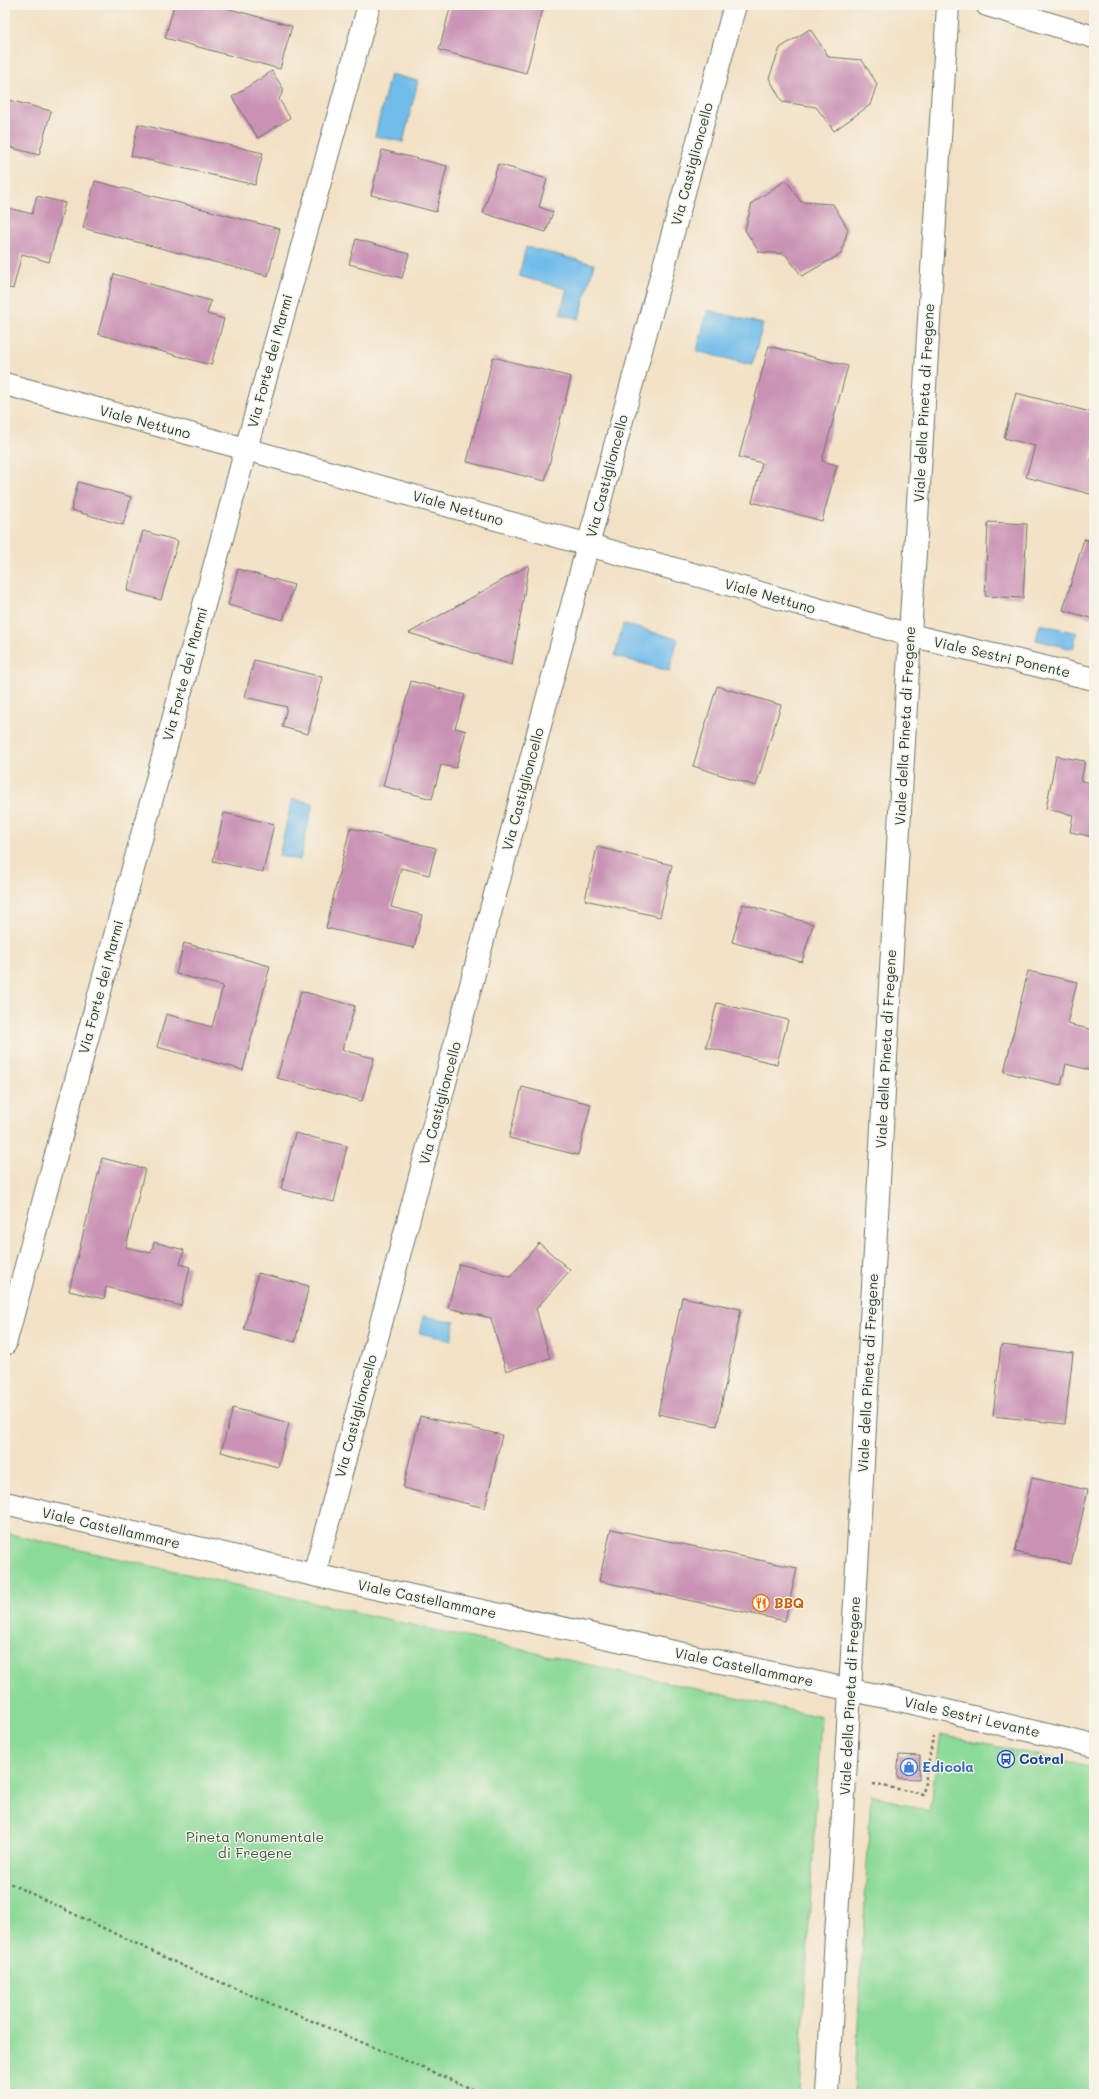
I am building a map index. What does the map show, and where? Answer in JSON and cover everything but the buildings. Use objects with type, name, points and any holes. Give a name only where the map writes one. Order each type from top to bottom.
[{"type":"street","name":"Via Forte dei Marmi","points":[[5,1344],[246,449],[369,5]]},
{"type":"street","name":"Via Castiglioncello","points":[[314,1574],[588,545],[735,5]]},
{"type":"street","name":"Viale della Pineta di Fregene","points":[[827,2094],[910,635],[948,5]]},
{"type":"street","points":[[987,5],[1094,37]]},
{"type":"street","name":"Viale Nettuno","points":[[5,384],[246,449],[910,635]]},
{"type":"street","name":"Viale Sestri Ponente","points":[[910,635],[1094,679]]},
{"type":"street","name":"Viale Castellammare","points":[[5,1503],[314,1574],[850,1689]]},
{"type":"street","name":"Viale Sestri Levante","points":[[850,1689],[1094,1746]]},
{"type":"path","points":[[845,1778],[923,1794],[934,1730]]},
{"type":"path","points":[[5,1882],[187,1968],[484,2094]]},
{"type":"green space","name":"Pineta Monumentale di Fregene","points":[[5,1533],[821,1717],[799,2094],[5,2094]]},
{"type":"green space","points":[[941,1735],[1094,1767],[1094,2094],[854,2094],[871,1794],[929,1812]]},
{"type":"water","points":[[390,74],[418,81],[403,142],[375,136]]},
{"type":"water","points":[[526,247],[594,264],[579,319],[560,314],[567,289],[519,276]]},
{"type":"water","points":[[707,310],[763,324],[752,365],[697,351]]},
{"type":"water","points":[[623,624],[678,639],[669,671],[615,656]]},
{"type":"water","points":[[1040,624],[1077,633],[1073,649],[1036,640]]},
{"type":"water","points":[[292,799],[313,803],[300,860],[279,856]]},
{"type":"water","points":[[423,1316],[455,1322],[451,1340],[419,1333]]},
{"type":"place","name":"BBQ","points":[[761,1603]]},
{"type":"place","name":"Cotral","points":[[1006,1759]]},
{"type":"place","name":"Edicola","points":[[909,1767]]}]
